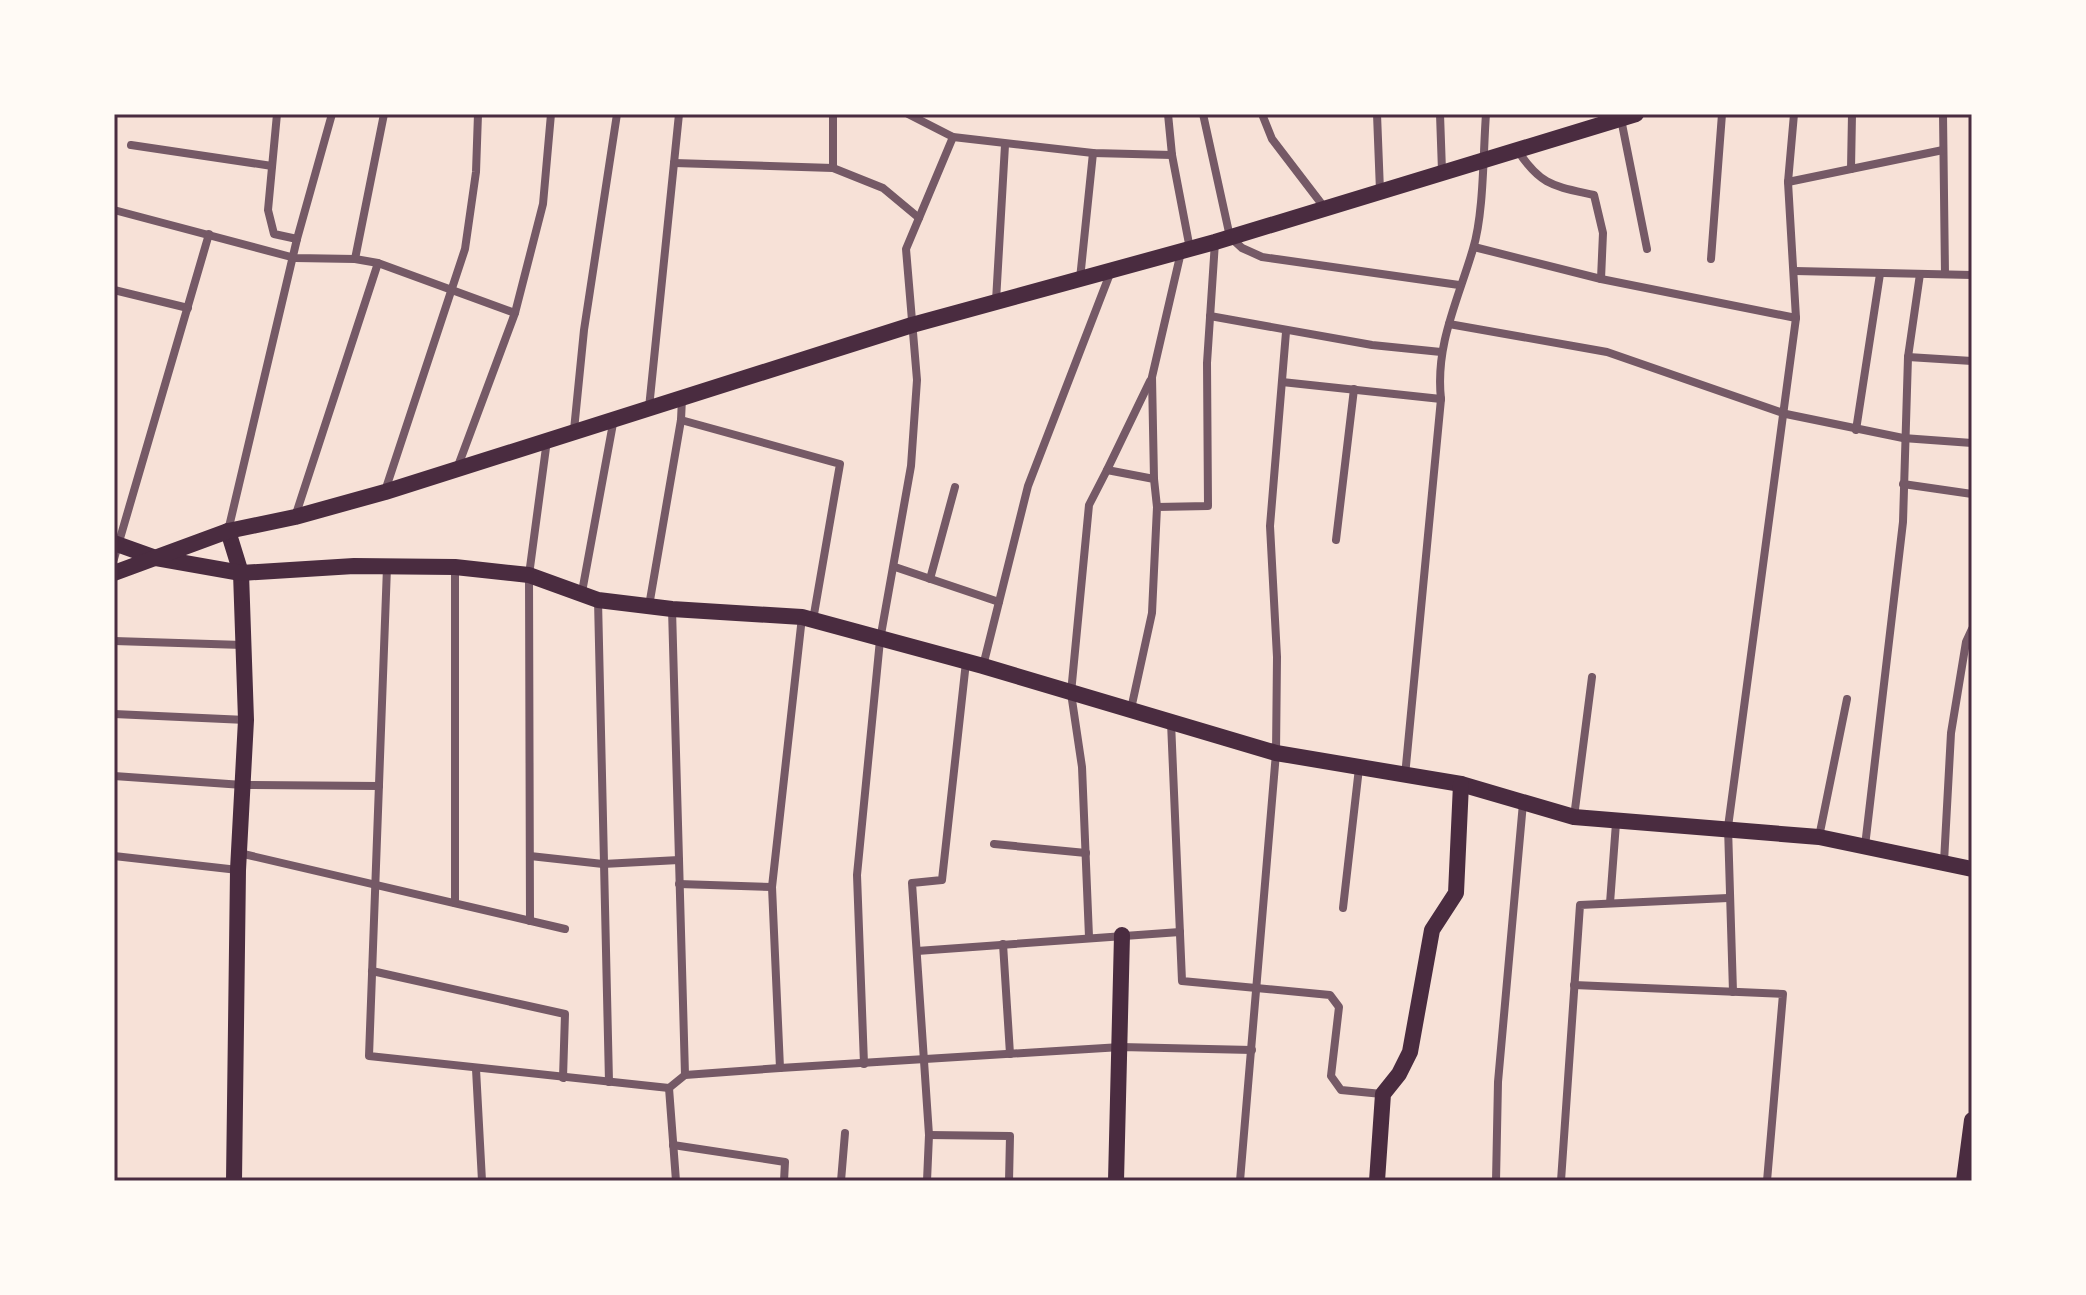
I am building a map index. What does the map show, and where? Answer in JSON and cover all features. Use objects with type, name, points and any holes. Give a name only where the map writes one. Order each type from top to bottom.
[{"type":"main road","points":[[114,573],[228,531],[295,517],[385,492],[458,466],[912,325],[1222,240],[1628,116]]},
{"type":"main road","points":[[228,531],[241,573],[246,720],[239,861],[234,1181]]},
{"type":"main road","points":[[115,549],[241,573],[387,565],[455,567],[529,575],[598,600],[672,609],[807,618],[966,661],[1276,753],[1461,784],[1574,817],[1616,823],[1728,827],[1819,837],[1972,869]]},
{"type":"main road","points":[[1377,1181],[1383,1094],[1399,1074],[1410,1052],[1432,930],[1456,893],[1461,784]]},
{"type":"main road","points":[[1116,1181],[1122,935]]},
{"type":"main road","points":[[1964,1181],[1972,1120]]},
{"type":"street","points":[[277,114],[268,210],[274,234],[297,239]]},
{"type":"street","points":[[228,531],[295,258],[297,239],[332,114]]},
{"type":"street","points":[[355,259],[384,114]]},
{"type":"street","points":[[385,492],[455,289],[465,249],[474,187],[478,114]]},
{"type":"street","points":[[458,466],[515,313],[543,204],[551,114]]},
{"type":"street","points":[[574,430],[584,330],[617,114]]},
{"type":"street","points":[[649,408],[679,114]]},
{"type":"street","points":[[833,114],[833,168]]},
{"type":"street","points":[[908,114],[953,137],[1093,153],[1172,155]]},
{"type":"street","points":[[1089,937],[1082,767],[1071,693],[1089,505],[1152,377],[1186,250],[1168,114]]},
{"type":"street","points":[[1157,507],[1208,506],[1207,363],[1210,316],[1222,240],[1203,114]]},
{"type":"street","points":[[1262,114],[1272,139],[1324,207]]},
{"type":"street","points":[[1377,114],[1380,191]]},
{"type":"street","points":[[1440,114],[1442,171]]},
{"type":"street","points":[[1405,776],[1441,399],[1441,352],[1459,285],[1474,247],[1486,114]]},
{"type":"street","points":[[1711,259],[1722,114]]},
{"type":"street","points":[[1733,992],[1728,827],[1786,414],[1796,318],[1788,182],[1794,114]]},
{"type":"street","points":[[1851,169],[1852,114]]},
{"type":"street","points":[[1943,114],[1945,274]]},
{"type":"street","points":[[1628,116],[1647,249]]},
{"type":"street","points":[[864,1064],[857,875],[880,640],[911,466],[917,380],[906,249],[953,137]]},
{"type":"street","points":[[131,145],[272,166]]},
{"type":"street","points":[[996,302],[1005,145]]},
{"type":"street","points":[[1517,150],[1535,176],[1560,187],[1594,195],[1603,233],[1601,279]]},
{"type":"street","points":[[1788,182],[1943,150]]},
{"type":"street","points":[[1080,279],[1093,153]]},
{"type":"street","points":[[674,163],[833,168],[883,188],[919,218]]},
{"type":"street","points":[[114,210],[295,258],[355,259],[378,263],[515,313]]},
{"type":"street","points":[[115,549],[209,234]]},
{"type":"street","points":[[1222,240],[1262,257],[1459,285]]},
{"type":"street","points":[[1474,247],[1601,279],[1796,318]]},
{"type":"street","points":[[295,517],[378,263]]},
{"type":"street","points":[[983,666],[1028,486],[1111,271]]},
{"type":"street","points":[[1795,271],[1972,275]]},
{"type":"street","points":[[1856,430],[1880,274]]},
{"type":"street","points":[[1864,847],[1902,536],[1908,357],[1920,274]]},
{"type":"street","points":[[114,290],[188,308]]},
{"type":"street","points":[[1210,316],[1286,332],[1441,352]]},
{"type":"street","points":[[1449,324],[1607,352],[1786,414],[1856,430],[1903,438],[1972,443]]},
{"type":"street","points":[[1240,1181],[1259,988],[1276,753],[1277,657],[1270,526],[1286,332]]},
{"type":"street","points":[[1908,357],[1972,361]]},
{"type":"street","points":[[1131,710],[1152,613],[1157,507],[1152,377]]},
{"type":"street","points":[[1282,382],[1441,399]]},
{"type":"street","points":[[1336,540],[1354,389]]},
{"type":"street","points":[[649,606],[681,420],[682,398]]},
{"type":"street","points":[[582,592],[615,418]]},
{"type":"street","points":[[681,420],[840,464],[807,618],[772,887],[780,1068]]},
{"type":"street","points":[[530,921],[529,575],[547,439]]},
{"type":"street","points":[[1107,470],[1154,479]]},
{"type":"street","points":[[1903,484],[1972,494]]},
{"type":"street","points":[[930,579],[955,487]]},
{"type":"street","points":[[387,565],[369,1056],[669,1088],[685,1075],[780,1068],[1121,1047],[1252,1050]]},
{"type":"street","points":[[455,567],[455,903]]},
{"type":"street","points":[[895,567],[999,602]]},
{"type":"street","points":[[598,600],[609,1082]]},
{"type":"street","points":[[672,609],[685,1075]]},
{"type":"street","points":[[1944,862],[1951,733],[1966,642],[1972,629]]},
{"type":"street","points":[[114,641],[243,645]]},
{"type":"street","points":[[927,1181],[929,1135],[912,883],[942,880],[966,661]]},
{"type":"street","points":[[1574,817],[1592,677]]},
{"type":"street","points":[[1819,837],[1847,699]]},
{"type":"street","points":[[114,714],[246,720]]},
{"type":"street","points":[[1171,721],[1182,981],[1330,995],[1339,1007],[1331,1076],[1341,1090],[1383,1094]]},
{"type":"street","points":[[1343,908],[1359,768]]},
{"type":"street","points":[[114,776],[243,785],[379,786]]},
{"type":"street","points":[[1496,1181],[1498,1082],[1523,802]]},
{"type":"street","points":[[1610,903],[1616,823]]},
{"type":"street","points":[[994,844],[1086,853]]},
{"type":"street","points":[[114,856],[239,861],[376,884],[565,929]]},
{"type":"street","points":[[530,856],[603,864],[679,860]]},
{"type":"street","points":[[679,884],[772,887]]},
{"type":"street","points":[[1561,1181],[1580,905],[1728,898]]},
{"type":"street","points":[[917,951],[1180,932]]},
{"type":"street","points":[[1003,944],[1010,1054]]},
{"type":"street","points":[[372,971],[565,1014],[563,1078]]},
{"type":"street","points":[[1574,985],[1783,994],[1767,1181]]},
{"type":"street","points":[[476,1069],[482,1181]]},
{"type":"street","points":[[669,1088],[676,1181]]},
{"type":"street","points":[[841,1181],[845,1133]]},
{"type":"street","points":[[929,1135],[1010,1136],[1009,1181]]},
{"type":"street","points":[[673,1145],[785,1162],[784,1181]]}]
